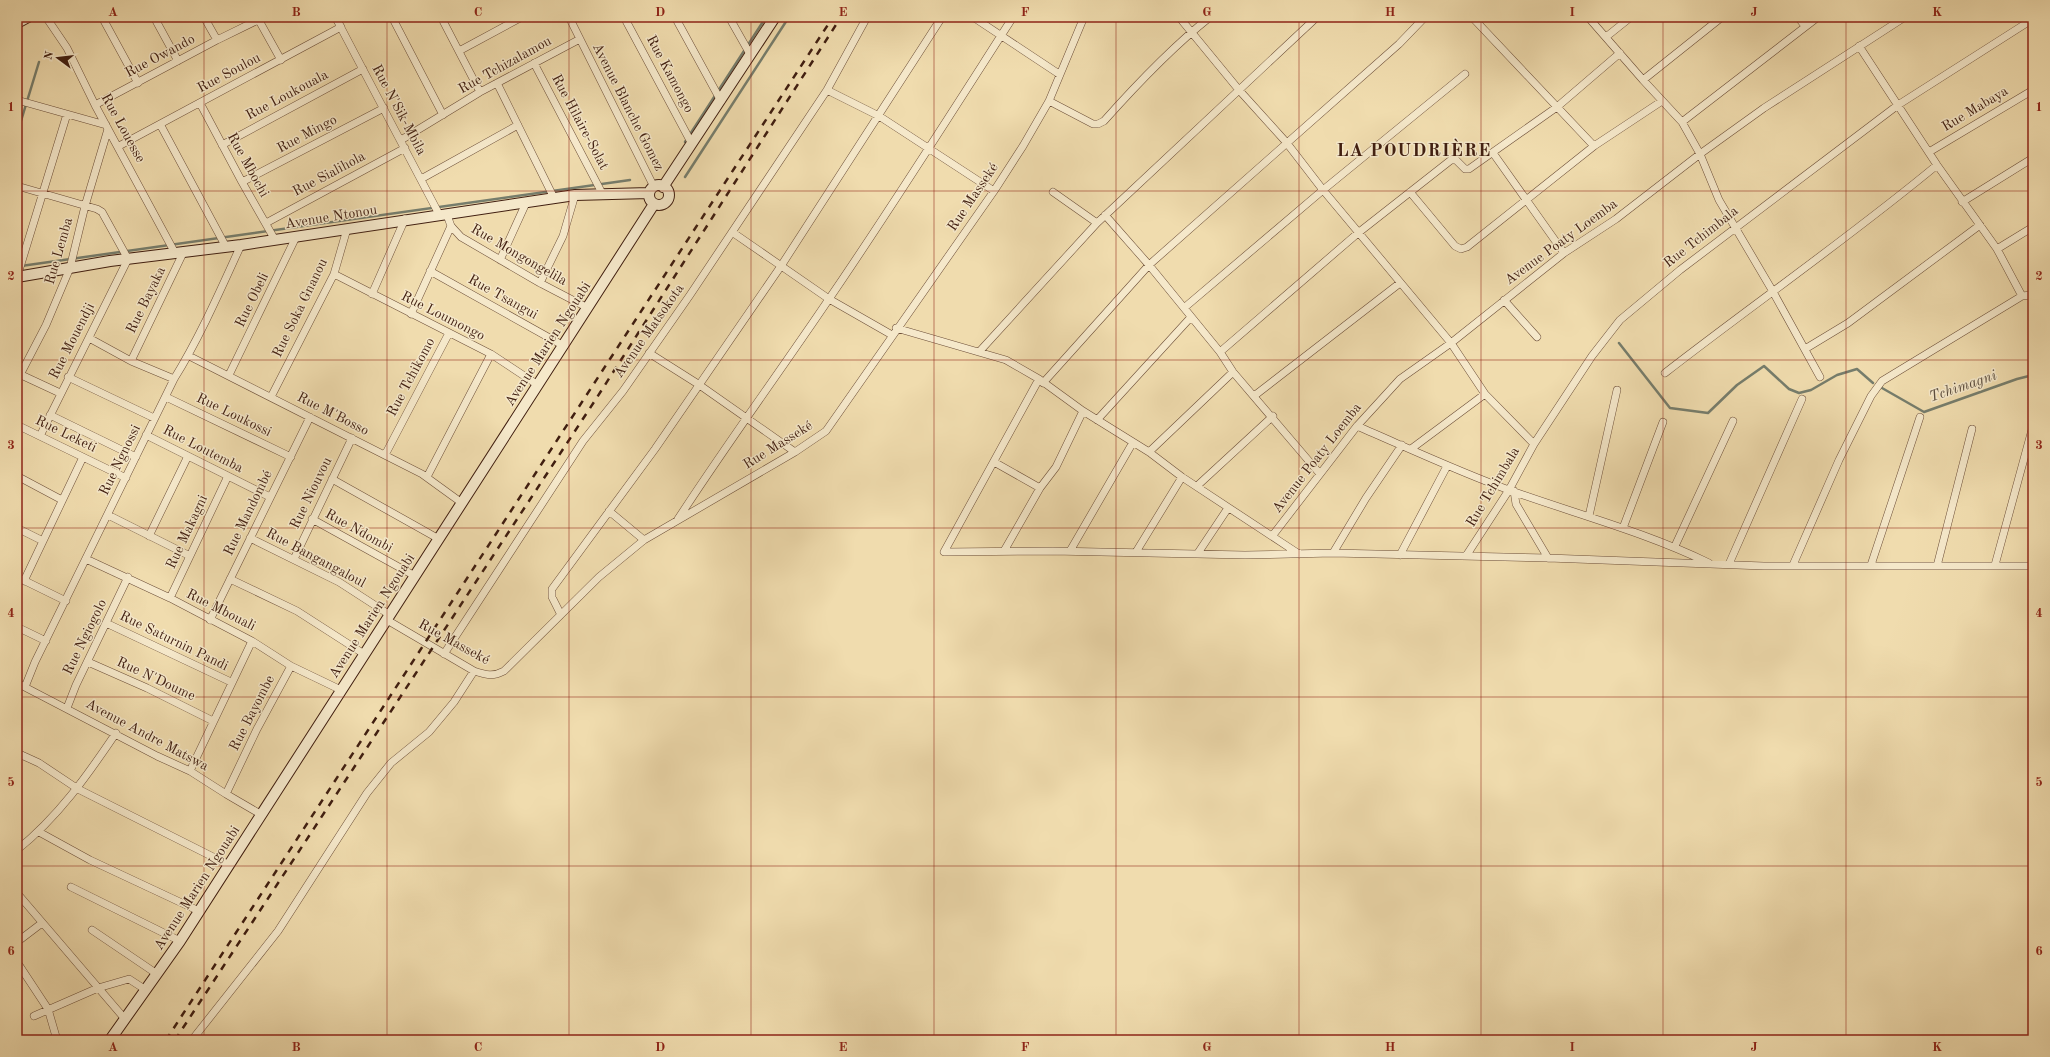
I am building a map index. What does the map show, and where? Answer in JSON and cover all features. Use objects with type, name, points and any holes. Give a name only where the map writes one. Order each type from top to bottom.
[{"type":"street","points":[[17,23],[28,17]]},
{"type":"street","name":"Rue Louesse","points":[[46,17],[67,48],[107,127],[180,252]]},
{"type":"street","points":[[102,17],[138,83]]},
{"type":"street","points":[[154,17],[178,61]]},
{"type":"street","points":[[204,17],[217,40]]},
{"type":"street","name":"Rue Soulou","points":[[119,146],[341,27],[335,17]]},
{"type":"street","name":"Rue N'Sik-Mbila","points":[[335,17],[421,180],[443,215]]},
{"type":"street","points":[[392,17],[442,115]]},
{"type":"street","points":[[441,17],[480,92]]},
{"type":"street","points":[[459,51],[522,17]]},
{"type":"street","name":"Avenue Blanche Gomez","points":[[569,17],[656,189]]},
{"type":"street","name":"Rue Kamongo","points":[[624,17],[692,144]]},
{"type":"street","points":[[675,17],[721,101]]},
{"type":"street","points":[[729,17],[750,54]]},
{"type":"street","points":[[656,189],[667,190],[668,200],[659,206],[651,202],[656,189],[692,144],[774,17]]},
{"type":"street","name":"Avenue Matsokota","points":[[444,654],[583,441],[623,391],[827,90],[867,17]]},
{"type":"street","points":[[560,613],[552,597],[552,589],[655,449],[698,384],[781,266],[942,17]]},
{"type":"street","points":[[973,17],[1059,74]]},
{"type":"street","points":[[677,521],[709,471],[748,418],[878,228],[1013,17]]},
{"type":"street","name":"Rue Masseké","points":[[388,618],[474,672],[488,676],[496,675],[504,671],[560,613],[599,577],[644,540],[795,452],[826,431],[855,391],[894,331],[994,191],[1049,101],[1084,17]]},
{"type":"street","points":[[1178,17],[1239,90],[1286,142],[1358,233],[1451,343],[1486,394],[1534,444]]},
{"type":"street","points":[[1049,101],[1092,124],[1098,124],[1190,32],[1210,17]]},
{"type":"street","points":[[979,352],[1105,215],[1163,159],[1317,17]]},
{"type":"street","points":[[1425,17],[1399,44],[1286,142],[1149,265],[1041,381],[944,552],[1070,551],[1299,554],[1333,553],[1793,566],[2033,566]]},
{"type":"street","points":[[1472,17],[1594,146]]},
{"type":"street","points":[[1588,17],[1682,122],[1700,154],[1719,200],[1772,290],[1820,377]]},
{"type":"street","points":[[1606,37],[1631,17]]},
{"type":"street","points":[[1643,80],[1722,17]]},
{"type":"street","points":[[1798,17],[1805,26]]},
{"type":"street","points":[[1682,122],[1818,17]]},
{"type":"street","name":"Avenue Poaty Loemba","points":[[1274,535],[1357,426],[1392,386],[1451,343],[1564,253],[1622,215],[1700,154],[1761,110],[1906,17]]},
{"type":"street","points":[[258,19],[281,60]]},
{"type":"street","name":"Rue Owando","points":[[95,105],[258,19]]},
{"type":"street","name":"Rue Tchimbala","points":[[1466,556],[1511,490],[1534,444],[1592,356],[1620,320],[1680,270],[1898,105],[2033,19]]},
{"type":"street","name":"Rue Tchizalamou","points":[[401,140],[480,92],[580,38]]},
{"type":"street","points":[[1860,46],[1937,165],[1997,249],[2022,296]]},
{"type":"street","points":[[1220,352],[1358,233],[1451,160],[1456,160],[1467,170],[1493,153],[1557,106],[1620,53]]},
{"type":"street","name":"Rue Hilaire-Solat","points":[[534,63],[602,193]]},
{"type":"street","name":"Rue Loukouala","points":[[222,145],[363,69]]},
{"type":"street","points":[[1184,308],[1323,190],[1464,74]]},
{"type":"street","points":[[497,83],[554,198]]},
{"type":"street","points":[[827,90],[879,116],[994,191]]},
{"type":"street","name":"Rue Mabaya","points":[[1929,152],[2033,90]]},
{"type":"street","points":[[17,100],[107,127]]},
{"type":"street","points":[[1410,192],[1455,246],[1461,249],[1467,247],[1594,146],[1662,101]]},
{"type":"street","name":"Rue Mbochi","points":[[200,103],[275,240]]},
{"type":"street","name":"Rue Mingo","points":[[242,182],[384,108]]},
{"type":"street","points":[[17,277],[67,114]]},
{"type":"street","points":[[160,124],[226,247]]},
{"type":"street","points":[[421,180],[518,125]]},
{"type":"street","name":"Rue Lemba","points":[[18,374],[46,325],[70,268],[85,206],[107,127]]},
{"type":"street","name":"Rue Sialihola","points":[[266,223],[405,148]]},
{"type":"street","points":[[1493,153],[1564,253]]},
{"type":"street","points":[[1962,202],[2033,158]]},
{"type":"street","points":[[1665,373],[1772,290],[1815,261],[1873,217],[1937,165]]},
{"type":"street","points":[[17,186],[42,192],[85,206],[94,207],[102,212],[128,259]]},
{"type":"street","name":"Avenue Ntonou","points":[[17,277],[128,259],[241,245],[405,219],[443,215],[575,195],[656,189]]},
{"type":"street","points":[[1054,192],[1097,223]]},
{"type":"street","points":[[540,283],[562,236],[575,195]]},
{"type":"street","points":[[500,260],[526,202]]},
{"type":"street","name":"Avenue Marien Ngouabi","points":[[110,1040],[180,941],[654,204]]},
{"type":"street","name":"Rue Mongongelila","points":[[443,215],[461,237],[540,283],[588,308]]},
{"type":"street","points":[[1105,215],[1149,265],[1220,352],[1233,372],[1320,474]]},
{"type":"street","points":[[372,294],[405,219]]},
{"type":"street","points":[[1805,349],[1848,323],[1980,225]]},
{"type":"street","points":[[411,314],[451,226]]},
{"type":"street","points":[[1997,249],[2033,227]]},
{"type":"street","name":"Rue Soka Gnanou","points":[[271,397],[334,274],[347,229]]},
{"type":"street","points":[[732,232],[829,299],[894,331],[1006,360],[1041,381],[1132,444],[1149,452],[1182,477],[1228,508],[1274,535],[1299,554]]},
{"type":"street","name":"Rue Obeli","points":[[229,375],[296,237]]},
{"type":"street","name":"Rue Ngnossi","points":[[25,687],[35,662],[154,418],[174,379],[189,356],[241,245]]},
{"type":"street","name":"Rue Bayaka","points":[[131,360],[180,252]]},
{"type":"street","name":"Rue Mouendji","points":[[40,436],[60,393],[128,259]]},
{"type":"street","name":"Rue Tsangui","points":[[430,271],[564,346]]},
{"type":"street","name":"Rue Loumongo","points":[[334,274],[491,354],[538,385]]},
{"type":"street","points":[[1254,396],[1400,283]]},
{"type":"street","points":[[1793,566],[1839,460],[1871,396],[1882,381],[2022,296],[2032,296]]},
{"type":"street","points":[[1504,300],[1537,336]]},
{"type":"street","points":[[1097,420],[1191,317]]},
{"type":"street","name":"Rue Tchikomo","points":[[385,455],[449,333]]},
{"type":"street","points":[[88,338],[131,360],[174,379]]},
{"type":"street","points":[[649,353],[698,384],[795,452]]},
{"type":"street","points":[[427,477],[491,354]]},
{"type":"street","name":"Rue M'Bosso","points":[[189,356],[427,477],[462,502]]},
{"type":"street","points":[[1149,452],[1233,372]]},
{"type":"street","points":[[18,374],[60,393]]},
{"type":"street","points":[[68,377],[154,418]]},
{"type":"street","points":[[1589,516],[1617,390]]},
{"type":"street","points":[[1412,449],[1486,394]]},
{"type":"street","name":"Rue Loukossi","points":[[166,397],[291,457]]},
{"type":"street","points":[[1729,564],[1802,400]]},
{"type":"street","points":[[1004,551],[1040,488],[1056,468],[1083,411]]},
{"type":"street","points":[[50,415],[136,457]]},
{"type":"street","points":[[1197,486],[1272,416]]},
{"type":"street","name":"Rue Mandombé","points":[[210,620],[310,417]]},
{"type":"street","points":[[1871,565],[1920,417]]},
{"type":"street","points":[[1675,546],[1733,421]]},
{"type":"street","points":[[1623,528],[1663,422]]},
{"type":"street","name":"Rue Leketi","points":[[17,425],[126,478]]},
{"type":"street","points":[[1357,426],[1412,449],[1447,466],[1511,490],[1675,546],[1712,564]]},
{"type":"street","points":[[1995,566],[2033,426]]},
{"type":"street","points":[[1937,566],[1972,429]]},
{"type":"street","name":"Rue Loutemba","points":[[146,435],[270,497]]},
{"type":"street","name":"Rue Niouvou","points":[[294,559],[352,438]]},
{"type":"street","points":[[1070,551],[1132,444]]},
{"type":"street","points":[[1333,553],[1366,498],[1402,445]]},
{"type":"street","points":[[149,536],[188,456]]},
{"type":"street","points":[[66,601],[20,579],[44,541],[83,457]]},
{"type":"street","points":[[994,462],[1040,488]]},
{"type":"street","points":[[1400,555],[1447,466]]},
{"type":"street","points":[[17,476],[62,500]]},
{"type":"street","name":"Rue Makagni","points":[[170,598],[228,476]]},
{"type":"street","points":[[1136,552],[1182,477]]},
{"type":"street","points":[[332,479],[439,539]]},
{"type":"street","points":[[1511,490],[1516,504],[1548,558]]},
{"type":"street","points":[[1198,553],[1228,508]]},
{"type":"street","points":[[609,511],[644,540]]},
{"type":"street","points":[[108,515],[190,556]]},
{"type":"street","name":"Rue Ndombi","points":[[312,519],[415,576]]},
{"type":"street","points":[[17,528],[44,541]]},
{"type":"street","name":"Rue Bangangaloul","points":[[250,538],[339,582],[388,618]]},
{"type":"street","name":"Rue Mbouali","points":[[86,559],[128,577],[170,598],[252,641],[291,666],[341,690]]},
{"type":"street","name":"Rue Ngiogolo","points":[[67,708],[128,577]]},
{"type":"street","points":[[230,579],[297,611],[364,654]]},
{"type":"street","name":"Rue Saturnin Pandi","points":[[106,623],[231,682]]},
{"type":"street","points":[[17,627],[46,641]]},
{"type":"street","points":[[190,770],[252,641]]},
{"type":"street","name":"Rue N'Doume","points":[[88,662],[147,688],[213,721]]},
{"type":"street","name":"Rue Bayombe","points":[[226,794],[257,730],[291,666]]},
{"type":"street","points":[[192,1040],[278,931],[367,793],[391,763],[429,732],[454,702],[474,672]]},
{"type":"street","name":"Avenue Andre Matswa","points":[[17,683],[116,733],[157,756],[190,770],[226,794],[262,814]]},
{"type":"street","points":[[17,850],[39,832],[78,788],[116,733]]},
{"type":"street","points":[[17,752],[39,763],[78,788],[229,865]]},
{"type":"street","points":[[39,832],[90,860],[199,911]]},
{"type":"street","points":[[71,887],[180,941]]},
{"type":"street","points":[[17,893],[20,902],[42,923],[125,1019]]},
{"type":"street","points":[[17,942],[42,923]]},
{"type":"street","points":[[92,930],[157,974]]},
{"type":"street","points":[[17,962],[48,1009],[57,1040]]},
{"type":"street","points":[[34,1016],[98,988],[129,979],[146,990]]},
{"type":"waterway","points":[[685,142],[766,17]]},
{"type":"waterway","points":[[685,177],[789,17]]},
{"type":"waterway","points":[[17,134],[39,62]]},
{"type":"waterway","points":[[21,266],[630,180]]},
{"type":"waterway","name":"Tchimagni","points":[[1619,343],[1670,408],[1708,413],[1737,385],[1764,366],[1789,389],[1799,393],[1811,390],[1837,375],[1857,369],[1873,383]]},
{"type":"waterway","name":"Tchimagni","points":[[1882,388],[1924,412],[2017,379],[2033,375]]},
{"type":"waterway","points":[[17,1035],[22,1040]]},
{"type":"railway","points":[[166,1040],[833,17]]},
{"type":"railway","points":[[175,1040],[594,402],[841,17]]},
{"type":"district","name":"LA POUDRIÈRE","points":[[1414,151]]}]
